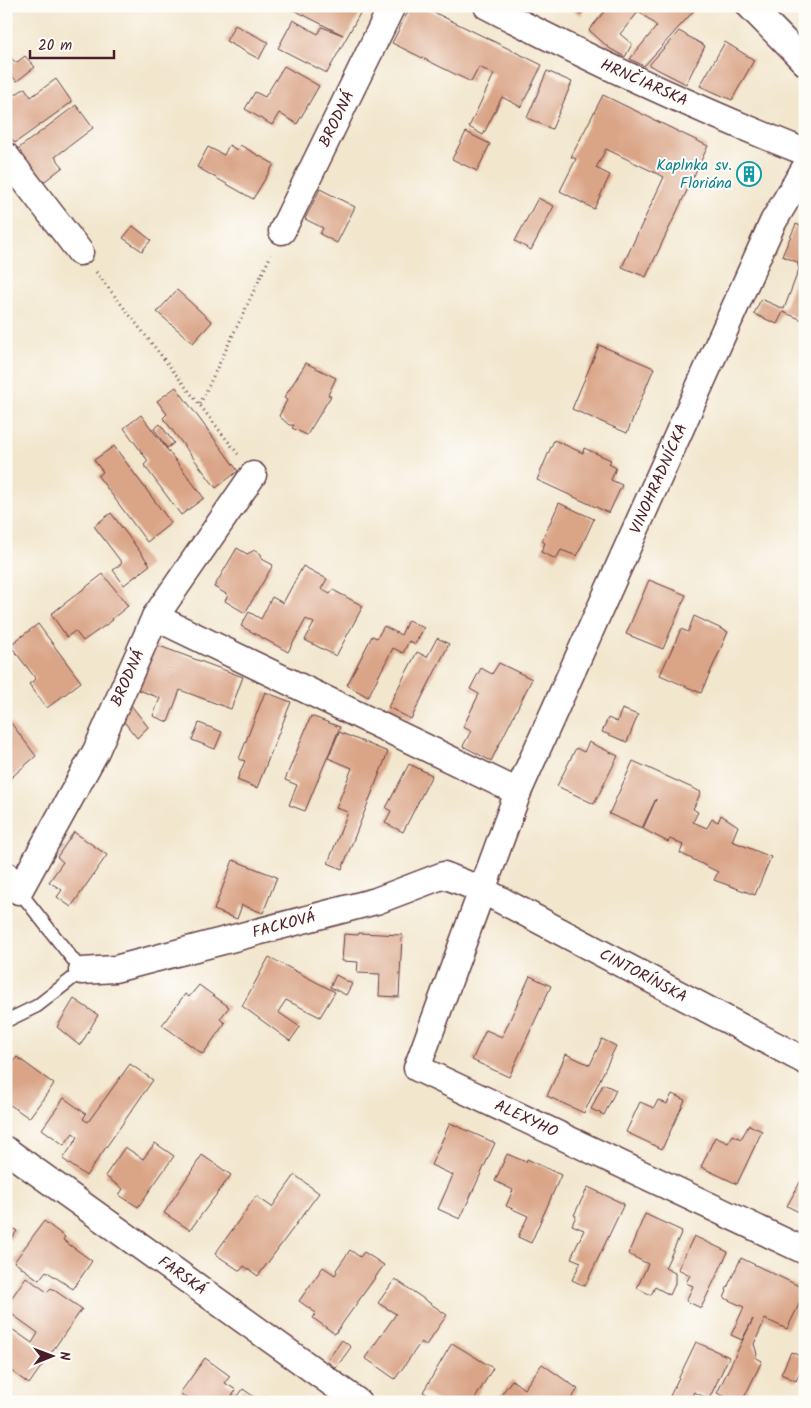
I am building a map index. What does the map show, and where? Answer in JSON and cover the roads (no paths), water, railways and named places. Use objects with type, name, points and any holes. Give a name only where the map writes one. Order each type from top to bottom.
[{"type":"street","name":"BRODNÁ","points":[[282,231],[392,6]]},
{"type":"street","name":"HRNČIARSKA","points":[[487,6],[596,62],[741,127],[805,152]]},
{"type":"street","points":[[758,10],[805,62]]},
{"type":"street","points":[[6,156],[80,252]]},
{"type":"street","name":"VINOHRADNÍCKA","points":[[482,890],[518,792],[773,222],[805,168]]},
{"type":"street","name":"BRODNÁ","points":[[12,883],[96,751],[155,617],[253,475]]},
{"type":"street","points":[[155,617],[518,792]]},
{"type":"street","name":"FACKOVÁ","points":[[82,971],[115,969],[376,901],[444,875],[482,890]]},
{"type":"street","name":"CINTORÍNSKA","points":[[482,890],[805,1061]]},
{"type":"street","name":"ALEXYHO","points":[[482,890],[417,1068],[805,1251]]},
{"type":"street","name":"FARSKÁ","points":[[6,1150],[358,1402]]},
{"type":"lane","points":[[6,1021],[37,1006],[82,971],[12,883]]},
{"type":"place","name":"Kaplnka sv. Floriána","points":[[749,174]]}]
